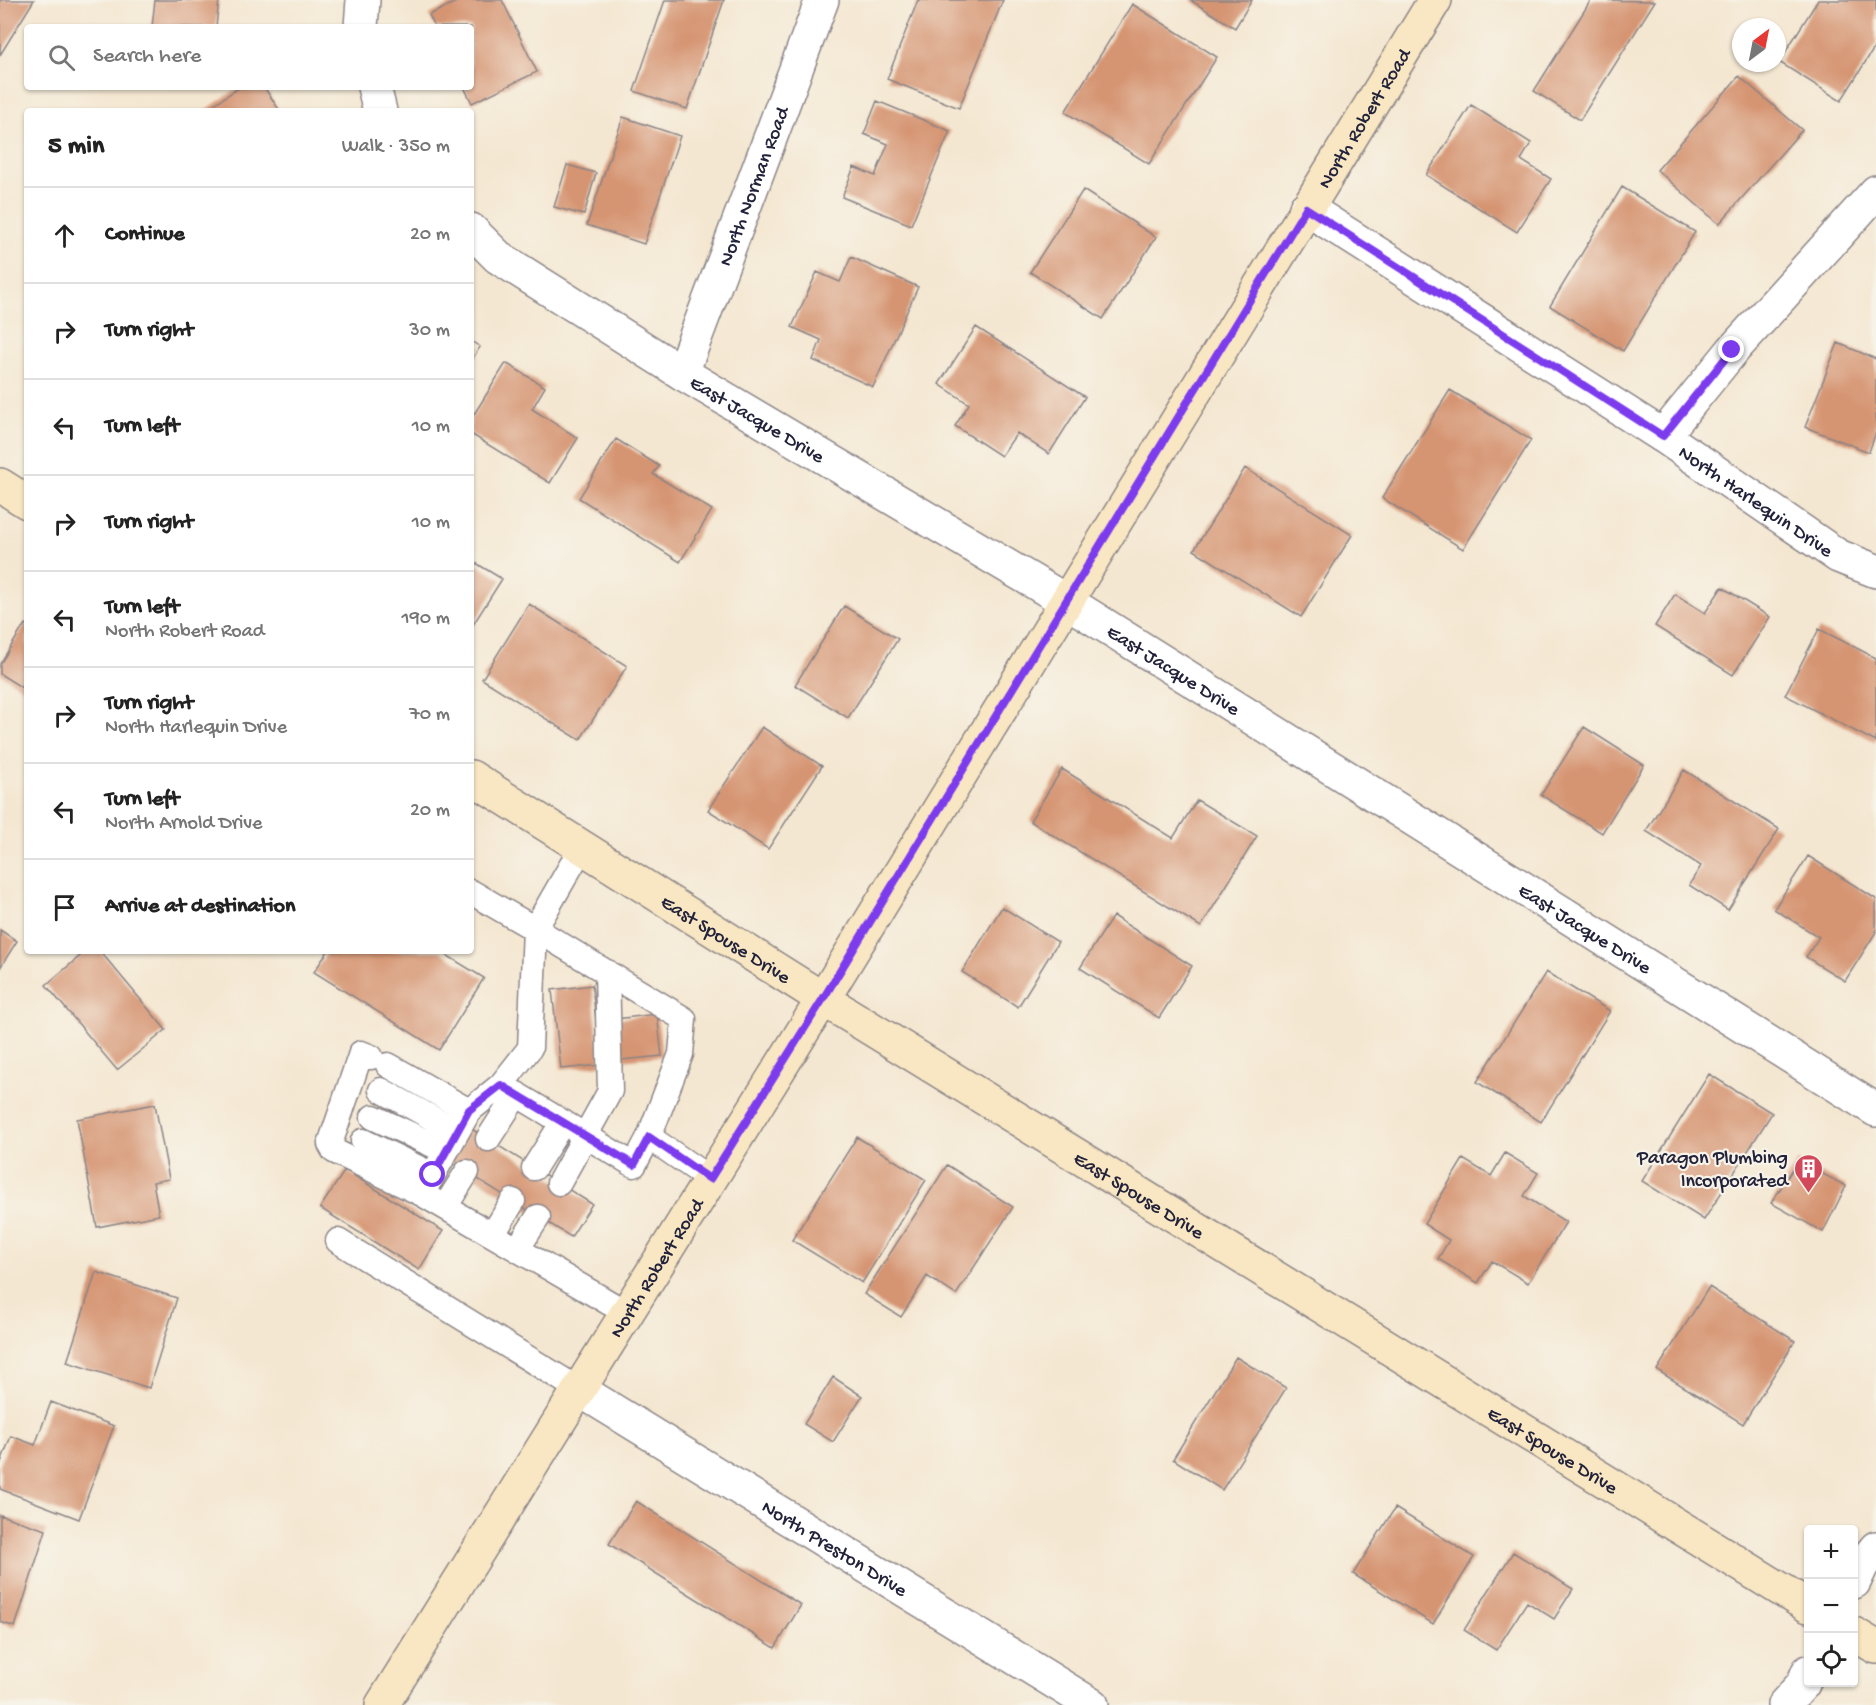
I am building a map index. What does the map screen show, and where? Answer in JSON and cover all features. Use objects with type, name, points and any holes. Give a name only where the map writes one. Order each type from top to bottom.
[{"type":"main road","name":"North Robert Road","points":[[382,1705],[625,1312],[823,999],[1435,0]]},
{"type":"main road","points":[[0,486],[24,500]]},
{"type":"main road","name":"East Spouse Drive","points":[[474,779],[823,999],[1804,1603]]},
{"type":"main road","points":[[1858,1636],[1876,1647]]},
{"type":"street","points":[[361,24],[363,0]]},
{"type":"street","name":"North Norman Road","points":[[682,373],[822,0]]},
{"type":"street","points":[[375,90],[379,108]]},
{"type":"street","points":[[1663,436],[1732,350],[1876,192]]},
{"type":"street","name":"North Harlequin Drive","points":[[1306,208],[1663,436],[1838,556],[1876,571]]},
{"type":"street","name":"East Jacque Drive","points":[[474,233],[498,256],[682,373],[1066,601],[1876,1110]]},
{"type":"street","name":"North Preston Drive","points":[[578,1389],[1092,1705]]},
{"type":"street","points":[[1855,1579],[1862,1565],[1876,1548]]},
{"type":"street","points":[[1784,1705],[1804,1682]]},
{"type":"lane","points":[[488,1139],[530,1048],[535,929],[582,847]]},
{"type":"lane","points":[[474,894],[684,1019],[681,1054],[649,1137],[634,1165],[509,1090]]},
{"type":"lane","points":[[559,1183],[610,1091],[607,972]]},
{"type":"lane","points":[[427,1185],[334,1151],[330,1144],[347,1134],[357,1110],[366,1082],[361,1053],[469,1110]]},
{"type":"lane","points":[[366,1082],[451,1141]]},
{"type":"lane","points":[[427,1185],[469,1110],[509,1090]]},
{"type":"lane","points":[[357,1110],[451,1141]]},
{"type":"lane","points":[[534,1167],[563,1122]]},
{"type":"lane","points":[[347,1134],[427,1185],[445,1207],[625,1312]]},
{"type":"lane","points":[[649,1137],[710,1179]]},
{"type":"lane","points":[[445,1207],[467,1172]]},
{"type":"lane","points":[[493,1234],[513,1201]]},
{"type":"lane","points":[[518,1248],[538,1216]]},
{"type":"lane","points":[[338,1241],[578,1389]]},
{"type":"building","points":[[0,0],[34,0],[0,55]]},
{"type":"building","points":[[155,0],[219,0],[216,24],[152,24]]},
{"type":"building","points":[[460,0],[502,0],[537,72],[472,103],[466,90],[474,90],[474,24],[434,24],[429,15]]},
{"type":"building","points":[[665,0],[724,0],[687,109],[634,91]]},
{"type":"building","points":[[918,0],[1003,0],[959,108],[887,79]]},
{"type":"building","points":[[1190,0],[1252,0],[1235,28]]},
{"type":"building","points":[[1591,0],[1655,1],[1580,120],[1534,91]]},
{"type":"building","points":[[1818,0],[1876,0],[1876,45],[1841,101],[1786,66],[1786,51]]},
{"type":"building","points":[[1132,4],[1217,57],[1149,164],[1065,112]]},
{"type":"building","points":[[1739,76],[1802,130],[1719,224],[1657,170]]},
{"type":"building","points":[[236,90],[266,90],[278,108],[208,108]]},
{"type":"building","points":[[877,101],[950,131],[911,225],[842,197],[854,167],[875,176],[888,144],[864,134]]},
{"type":"building","points":[[1471,105],[1531,143],[1521,160],[1551,179],[1517,232],[1426,175]]},
{"type":"building","points":[[623,117],[680,136],[644,244],[587,225]]},
{"type":"building","points":[[567,165],[596,173],[584,215],[554,207]]},
{"type":"building","points":[[1622,187],[1695,232],[1623,351],[1550,306]]},
{"type":"building","points":[[1083,190],[1156,237],[1103,319],[1030,272]]},
{"type":"building","points":[[851,257],[918,287],[873,387],[813,360],[821,340],[792,327],[817,272],[840,282]]},
{"type":"building","points":[[976,327],[1085,397],[1049,454],[1017,433],[1001,456],[955,426],[969,404],[939,384]]},
{"type":"building","points":[[474,343],[480,347],[474,356]]},
{"type":"building","points":[[1838,343],[1876,359],[1876,432],[1869,452],[1805,427]]},
{"type":"building","points":[[506,363],[545,387],[532,409],[578,438],[550,483],[474,436],[474,414]]},
{"type":"building","points":[[1450,390],[1531,440],[1463,549],[1382,498]]},
{"type":"building","points":[[616,439],[659,466],[653,474],[712,510],[680,562],[579,498]]},
{"type":"building","points":[[1245,468],[1352,535],[1301,617],[1194,550]]},
{"type":"building","points":[[474,562],[502,579],[474,623]]},
{"type":"building","points":[[1722,587],[1770,617],[1733,675],[1655,626],[1675,594],[1705,613]]},
{"type":"building","points":[[529,604],[627,666],[580,740],[482,679]]},
{"type":"building","points":[[844,606],[898,639],[848,718],[795,685]]},
{"type":"building","points":[[24,626],[24,689],[0,674],[0,664]]},
{"type":"building","points":[[1819,629],[1876,658],[1876,742],[1785,695]]},
{"type":"building","points":[[762,727],[822,766],[768,849],[708,810]]},
{"type":"building","points":[[1584,727],[1644,765],[1602,833],[1541,795]]},
{"type":"building","points":[[1062,769],[1173,838],[1197,800],[1257,836],[1201,927],[1030,821]]},
{"type":"building","points":[[1684,770],[1779,829],[1728,910],[1689,885],[1701,866],[1646,831]]},
{"type":"building","points":[[1808,856],[1876,899],[1876,932],[1845,981],[1806,957],[1819,937],[1774,909]]},
{"type":"building","points":[[1002,907],[1058,942],[1018,1007],[962,972]]},
{"type":"building","points":[[1113,916],[1192,966],[1159,1018],[1080,968]]},
{"type":"building","points":[[0,930],[17,941],[0,968]]},
{"type":"building","points":[[82,954],[103,954],[166,1030],[117,1070],[46,985]]},
{"type":"building","points":[[326,954],[445,954],[484,978],[439,1050],[314,972]]},
{"type":"building","points":[[1546,972],[1610,1011],[1541,1122],[1477,1082]]},
{"type":"building","points":[[592,985],[601,1065],[561,1069],[552,990]]},
{"type":"building","points":[[657,1014],[662,1056],[621,1060],[616,1019]]},
{"type":"building","points":[[1709,1074],[1772,1113],[1704,1220],[1642,1181]]},
{"type":"building","points":[[155,1104],[169,1179],[153,1182],[159,1215],[97,1227],[77,1119]]},
{"type":"building","points":[[470,1128],[592,1204],[571,1237],[449,1161]]},
{"type":"building","points":[[857,1137],[926,1180],[862,1283],[792,1240]]},
{"type":"building","points":[[1505,1153],[1538,1173],[1524,1196],[1566,1222],[1528,1283],[1492,1261],[1478,1283],[1438,1259],[1449,1240],[1424,1224],[1463,1159],[1491,1176]]},
{"type":"building","name":"Paragon Plumbing Incorporated","points":[[1798,1161],[1846,1186],[1823,1232],[1771,1203]]},
{"type":"building","points":[[947,1165],[1013,1207],[956,1295],[927,1276],[901,1317],[864,1294]]},
{"type":"building","points":[[345,1170],[443,1231],[419,1270],[320,1208]]},
{"type":"building","points":[[96,1272],[177,1298],[149,1388],[67,1362]]},
{"type":"building","points":[[1709,1287],[1795,1341],[1743,1424],[1657,1370]]},
{"type":"building","points":[[1236,1357],[1286,1388],[1222,1490],[1173,1459]]},
{"type":"building","points":[[833,1377],[862,1396],[833,1442],[804,1424]]},
{"type":"building","points":[[51,1402],[114,1426],[79,1519],[0,1489],[0,1465],[11,1436],[35,1445]]},
{"type":"building","points":[[636,1501],[801,1605],[775,1648],[609,1544]]},
{"type":"building","points":[[1395,1508],[1474,1557],[1433,1624],[1353,1574]]},
{"type":"building","points":[[0,1515],[46,1530],[15,1627],[0,1622]]},
{"type":"building","points":[[1513,1552],[1573,1589],[1554,1619],[1527,1602],[1496,1650],[1464,1630]]},
{"type":"place","name":"Paragon Plumbing Incorporated","points":[[1809,1194]]},
{"type":"route","points":[[433,1175],[469,1110],[501,1085],[634,1165],[649,1137],[710,1179],[823,999],[1306,208],[1663,436],[1732,350]]}]
